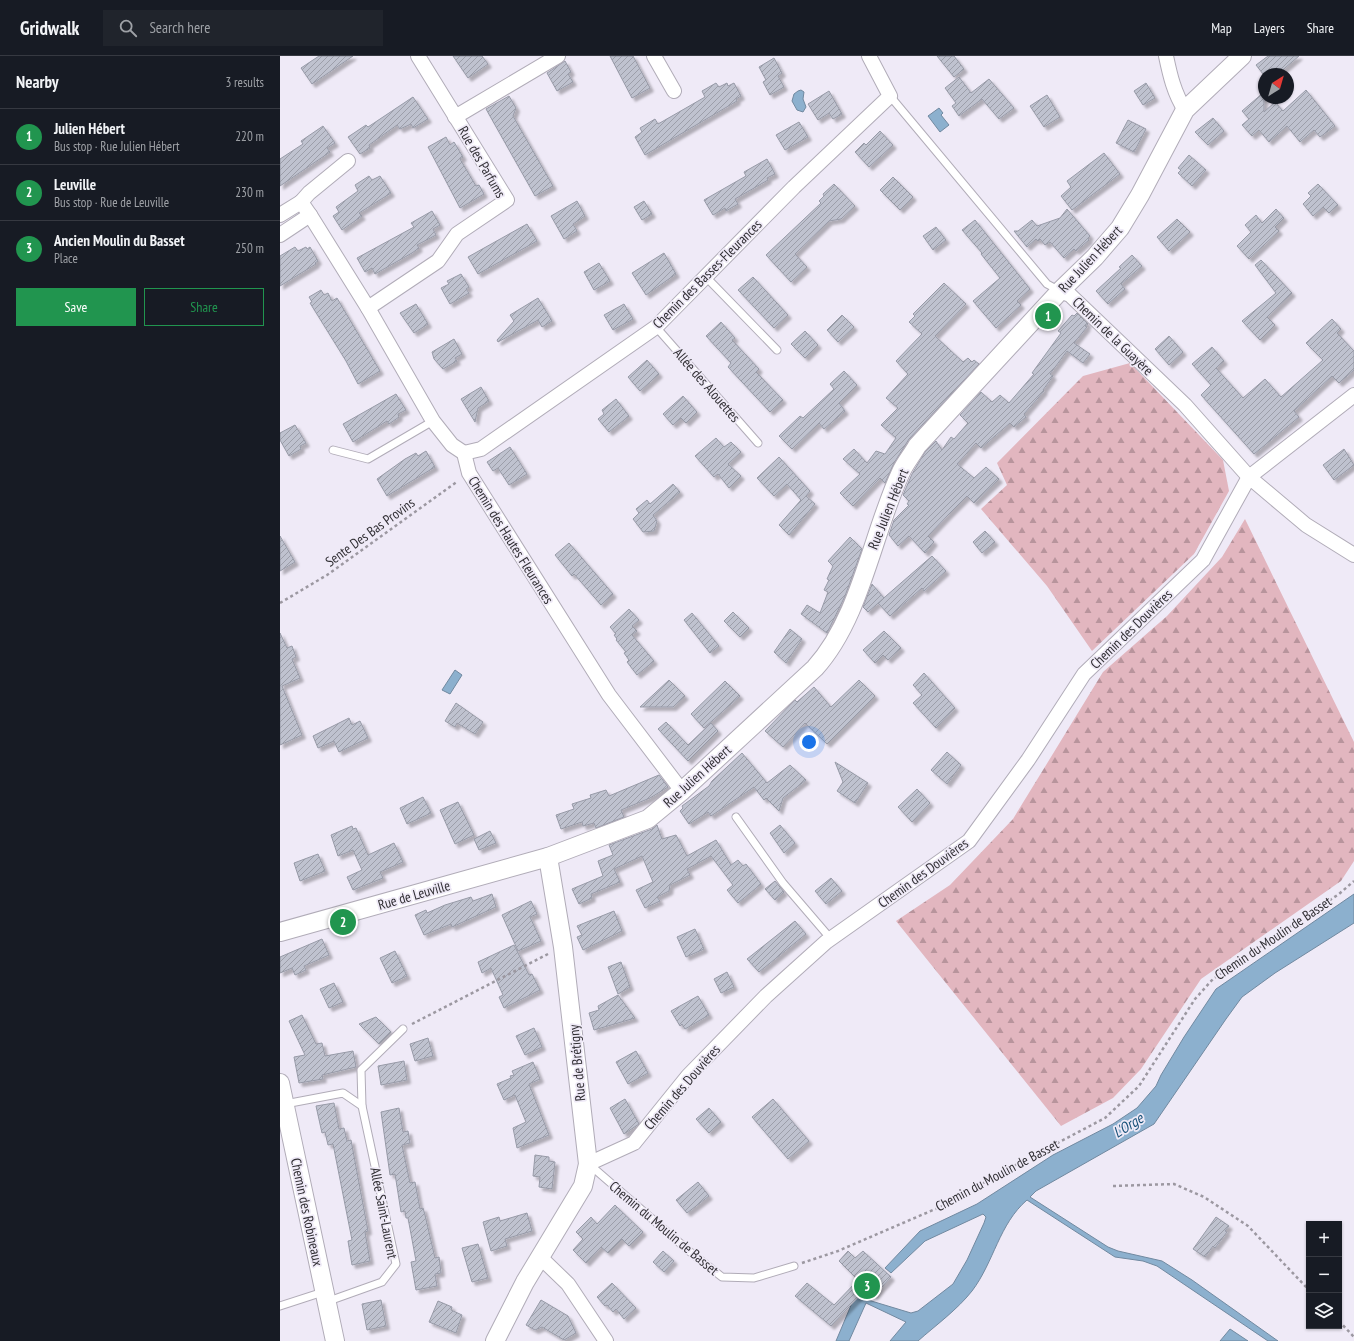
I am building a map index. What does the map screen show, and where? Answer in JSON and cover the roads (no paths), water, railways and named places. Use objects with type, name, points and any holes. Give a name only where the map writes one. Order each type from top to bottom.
[{"type":"street","name":"Rue des Parfums","points":[[368,308],[438,261],[457,234],[507,200],[418,56]]},
{"type":"street","points":[[455,117],[558,56]]},
{"type":"street","points":[[654,56],[674,91]]},
{"type":"street","name":"Chemin de la Guayère","points":[[869,56],[890,96]]},
{"type":"street","points":[[1166,56],[1178,100],[1185,110]]},
{"type":"street","name":"Rue Julien Hébert","points":[[548,857],[648,819],[682,791],[815,668],[829,653],[840,635],[902,471],[917,446],[1060,291],[1095,257],[1120,228],[1140,195],[1185,110],[1242,56]]},
{"type":"street","name":"Chemin des Basses-Fleurances","points":[[464,453],[481,449],[656,327],[794,187],[890,96]]},
{"type":"street","points":[[280,214],[301,202],[309,193],[348,161]]},
{"type":"street","points":[[301,202],[368,308],[433,421],[452,445],[464,453]]},
{"type":"street","points":[[280,235],[310,215]]},
{"type":"street","name":"Chemin de la Guayère","points":[[1060,291],[1070,295],[1185,405],[1250,477],[1306,525],[1354,556]]},
{"type":"street","points":[[1250,477],[1354,395]]},
{"type":"street","name":"Chemin des Hautes Fleurances","points":[[464,453],[469,473],[608,695],[682,791]]},
{"type":"street","name":"Chemin des Douvières","points":[[588,1164],[634,1143],[688,1076],[766,996],[831,939],[969,841],[1028,760],[1084,674],[1203,560],[1250,477]]},
{"type":"street","name":"Rue de Leuville","points":[[280,932],[548,857]]},
{"type":"street","name":"Rue de Brétigny","points":[[495,1341],[525,1282],[583,1186],[588,1164],[563,947],[548,857]]},
{"type":"street","name":"Chemin des Robineaux","points":[[280,1083],[335,1341]]},
{"type":"street","points":[[540,1257],[568,1284],[606,1341]]},
{"type":"lane","name":"Chemin de la Guayère","points":[[890,96],[1047,284],[1060,291]]},
{"type":"lane","points":[[706,276],[777,350]]},
{"type":"lane","name":"Allée des Alouettes","points":[[656,327],[758,443]]},
{"type":"lane","points":[[333,450],[368,459],[433,421]]},
{"type":"lane","points":[[736,816],[783,883],[831,939]]},
{"type":"lane","name":"Allée Saint-Laurent","points":[[325,1297],[382,1282],[396,1264],[362,1106],[361,1070],[403,1029]]},
{"type":"lane","points":[[285,1104],[343,1093],[362,1106]]},
{"type":"lane","name":"Chemin du Moulin de Basset","points":[[588,1164],[683,1246],[722,1277],[754,1278],[794,1266]]},
{"type":"lane","points":[[280,1306],[325,1297]]},
{"type":"water","points":[[801,90],[804,92],[803,99],[806,107],[803,112],[797,110],[792,101],[794,94]]},
{"type":"water","points":[[939,108],[943,113],[941,115],[949,125],[940,132],[928,116]]},
{"type":"water","points":[[455,670],[462,675],[450,694],[442,690]]},
{"type":"water","name":"L'Orge","points":[[1354,894],[1354,923],[1275,973],[1242,997],[1154,1124],[1036,1191],[1030,1197],[1108,1247],[1118,1251],[1162,1261],[1192,1280],[1278,1341],[1268,1341],[1157,1266],[1143,1261],[1115,1257],[1027,1200],[1010,1220],[980,1280],[972,1291],[953,1311],[918,1341],[890,1341],[906,1322],[866,1303],[849,1341],[836,1341],[852,1303],[866,1289],[872,1294],[868,1300],[911,1313],[918,1311],[953,1284],[967,1260],[984,1223],[986,1217],[983,1214],[925,1241],[891,1273],[885,1268],[920,1231],[977,1204],[1053,1155],[1113,1124],[1137,1108],[1156,1086],[1184,1037],[1216,989]]},
{"type":"water","points":[[1230,1329],[1248,1341],[1220,1341]]},
{"type":"place","name":"Julien Hébert","points":[[1048,316]]},
{"type":"place","name":"Leuville","points":[[343,922]]},
{"type":"place","name":"Ancien Moulin du Basset","points":[[867,1286]]}]
